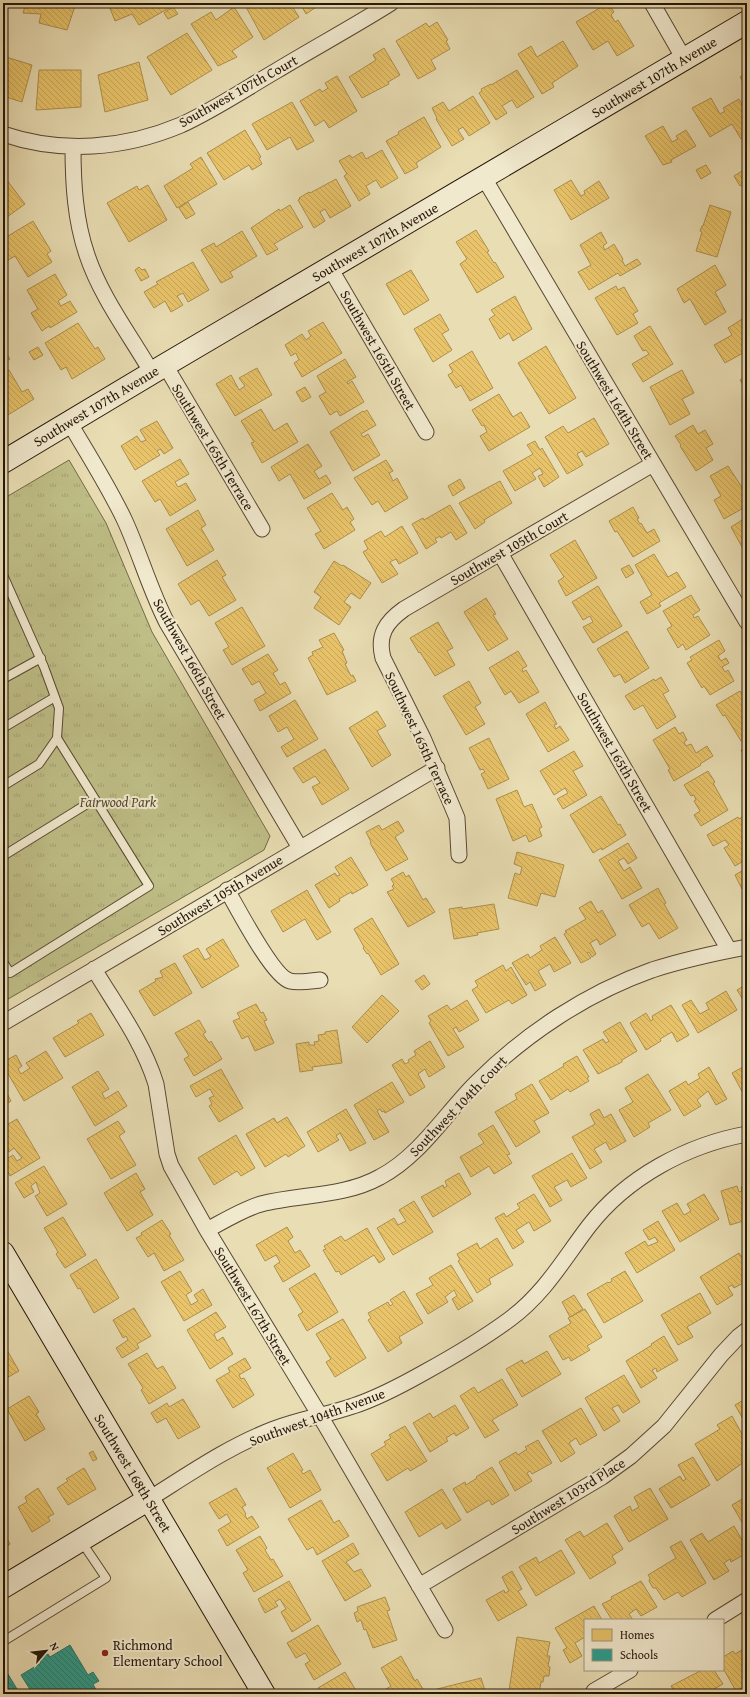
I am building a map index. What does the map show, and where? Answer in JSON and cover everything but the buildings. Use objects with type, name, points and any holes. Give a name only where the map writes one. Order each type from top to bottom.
[{"type":"street","name":"Southwest 107th Court","points":[[3,134],[35,142],[73,147],[106,146],[124,143],[161,133],[198,116],[391,3]]},
{"type":"street","points":[[652,3],[684,59]]},
{"type":"street","name":"Southwest 107th Avenue","points":[[3,462],[747,22]]},
{"type":"street","points":[[73,147],[75,193],[81,235],[88,257],[110,302],[158,369]]},
{"type":"street","name":"Southwest 164th Street","points":[[484,178],[747,622]]},
{"type":"street","name":"Southwest 165th Street","points":[[330,268],[426,432]]},
{"type":"street","name":"Southwest 165th Terrace","points":[[158,369],[262,529]]},
{"type":"street","name":"Southwest 166th Street","points":[[69,422],[124,520],[167,623],[300,848]]},
{"type":"street","name":"Southwest 105th Court","points":[[381,644],[387,623],[395,616],[653,464]]},
{"type":"street","name":"Southwest 165th Street","points":[[500,553],[729,950]]},
{"type":"street","name":"Southwest 165th Terrace","points":[[381,644],[381,651],[385,666],[437,768],[457,818],[459,855]]},
{"type":"street","name":"Southwest 105th Avenue","points":[[3,1023],[437,768]]},
{"type":"street","points":[[227,890],[270,962],[282,976],[289,981],[320,980]]},
{"type":"street","name":"Southwest 104th Court","points":[[207,1230],[260,1205],[345,1190],[381,1177],[413,1153],[476,1083],[495,1065],[525,1040],[559,1017],[603,991],[645,973],[729,950],[747,947]]},
{"type":"street","name":"Southwest 167th Street","points":[[94,969],[145,1054],[156,1084],[167,1154],[171,1166],[207,1230],[319,1414],[445,1630]]},
{"type":"street","name":"Southwest 104th Avenue","points":[[3,1588],[228,1450],[274,1429],[319,1414],[353,1406],[384,1394],[456,1355],[526,1306],[554,1275],[590,1225],[609,1204],[636,1182],[666,1162],[682,1154],[724,1138],[747,1134]]},
{"type":"street","name":"Southwest 168th Street","points":[[3,1253],[264,1694]]},
{"type":"street","name":"Southwest 103rd Place","points":[[419,1586],[602,1477],[631,1456],[664,1426],[731,1344],[747,1330]]},
{"type":"street","points":[[717,1619],[747,1600]]},
{"type":"street","points":[[594,1691],[628,1671]]},
{"type":"lane","points":[[3,576],[41,658],[59,708],[57,738],[39,764],[3,786]]},
{"type":"lane","points":[[3,679],[41,658]]},
{"type":"lane","points":[[3,728],[55,697]]},
{"type":"lane","points":[[3,962],[10,973],[149,886],[57,738]]},
{"type":"lane","points":[[3,856],[95,799]]},
{"type":"lane","points":[[3,1634],[7,1639],[106,1578],[81,1540]]},
{"type":"green space","name":"Fairwood Park","points":[[69,460],[106,523],[152,632],[270,836],[264,850],[3,1002],[3,499]]},
{"type":"place","name":"Richmond Elementary School","points":[[105,1653]]}]
